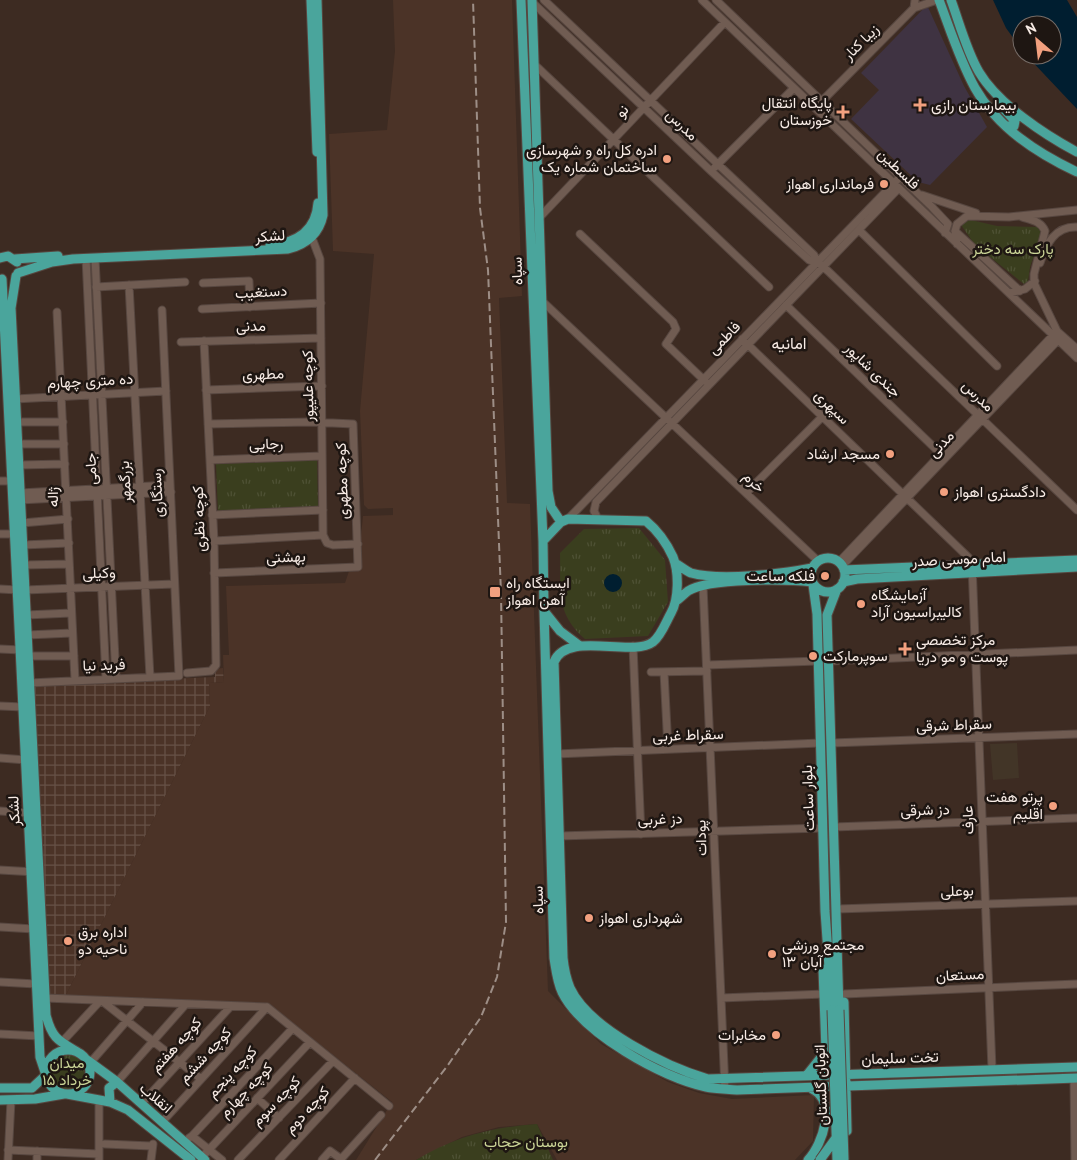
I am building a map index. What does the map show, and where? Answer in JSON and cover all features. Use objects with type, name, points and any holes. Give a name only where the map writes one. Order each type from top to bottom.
[{"type":"main road","name":"لشکر","points":[[0,258],[8,256],[15,259],[278,244],[297,240],[309,230],[317,213],[319,191],[310,0]]},
{"type":"main road","points":[[312,238],[321,227],[323,215],[317,0]]},
{"type":"main road","name":"سپاه","points":[[520,0],[542,541]]},
{"type":"main road","points":[[938,0],[975,88],[986,105],[1006,126],[1037,152],[1077,172]]},
{"type":"main road","points":[[944,0],[970,66],[987,93],[1015,121],[1014,126],[1006,126]]},
{"type":"main road","points":[[951,0],[978,72]]},
{"type":"main road","name":"سپاه","points":[[532,1],[548,501],[565,520]]},
{"type":"main road","points":[[970,66],[978,72],[998,96],[1053,138],[1077,152]]},
{"type":"main road","points":[[998,96],[1005,110]]},
{"type":"main road","name":"لشکر","points":[[45,1073],[40,1057],[36,984],[34,929],[35,872],[29,683],[24,653],[27,635],[26,615],[21,590],[24,565],[18,444],[16,422],[8,399],[11,308],[17,274],[52,262],[91,258],[288,249],[312,238]]},
{"type":"main road","points":[[1,278],[9,280],[17,274],[18,265],[15,259]]},
{"type":"main road","name":"لشکر","points":[[1,278],[15,534],[21,590],[24,653],[23,707],[28,813],[35,872],[45,998],[50,1030],[62,1042],[79,1053]]},
{"type":"main road","points":[[1,292],[9,288],[13,292]]},
{"type":"main road","points":[[675,563],[690,572],[712,576],[793,572],[828,558],[842,566],[840,586],[827,592],[813,584],[793,580],[712,584],[689,590],[676,602],[657,638],[645,645],[580,646],[560,631],[544,611],[542,541],[565,520],[646,521],[668,547],[675,563],[676,602]]},
{"type":"main road","name":"امام موسی صدر","points":[[840,586],[857,579],[1077,560]]},
{"type":"main road","points":[[813,584],[810,576],[815,564]]},
{"type":"main road","name":"امام موسی صدر","points":[[842,566],[1077,567]]},
{"type":"main road","name":"بلوار ساعت","points":[[813,584],[818,661],[825,912],[835,1010]]},
{"type":"main road","name":"بلوار ساعت","points":[[835,1010],[837,909],[827,615],[840,586]]},
{"type":"main road","name":"سپاه","points":[[544,611],[552,754],[559,836],[564,966],[570,988],[581,1004],[618,1035],[655,1058],[683,1072],[708,1079],[724,1078]]},
{"type":"main road","name":"سپاه","points":[[580,646],[563,650],[557,654],[554,662],[552,754],[554,958],[556,976],[562,992],[574,1010],[591,1026],[633,1055],[680,1080],[707,1088],[725,1089]]},
{"type":"main road","points":[[837,909],[844,994],[847,1086],[846,1160]]},
{"type":"main road","points":[[807,1075],[826,1051],[824,994],[825,912]]},
{"type":"main road","points":[[835,1010],[846,1160]]},
{"type":"main road","name":"اتوبان گلستان","points":[[835,1010],[837,1160]]},
{"type":"main road","points":[[825,1030],[831,1042],[831,1053],[836,1058],[842,1053],[842,1040],[845,1028]]},
{"type":"main road","points":[[0,1088],[32,1088],[45,1073],[48,1061],[57,1053],[68,1050],[79,1053],[88,1062],[90,1072],[87,1083],[78,1091],[66,1094],[52,1088],[45,1073]]},
{"type":"main road","name":"انقلاب","points":[[88,1062],[117,1082],[163,1121],[188,1138],[203,1159]]},
{"type":"main road","name":"تخت سلیمان","points":[[724,1078],[1077,1068]]},
{"type":"main road","name":"تخت سلیمان","points":[[725,1089],[809,1088],[1075,1078]]},
{"type":"main road","points":[[110,1102],[110,1088],[117,1082]]},
{"type":"main road","points":[[809,1088],[820,1093],[824,1101],[822,1138],[818,1156]]},
{"type":"main road","name":"انقلاب","points":[[0,1100],[35,1099],[66,1094],[110,1102],[128,1110],[191,1160]]},
{"type":"main road","points":[[818,1156],[836,1138]]},
{"type":"main road","points":[[808,1160],[824,1153],[829,1160]]},
{"type":"street","name":"مدرس","points":[[544,0],[814,255],[820,264],[1077,510]]},
{"type":"street","name":"فلسطین","points":[[702,0],[957,244],[1010,293],[1077,349]]},
{"type":"street","name":"فلسطین","points":[[716,0],[948,224],[946,233]]},
{"type":"street","points":[[915,4],[938,0]]},
{"type":"street","name":"مدرس","points":[[532,1],[711,172],[809,260],[820,264]]},
{"type":"street","name":"زیبا کنار","points":[[822,102],[915,4]]},
{"type":"street","name":"نو","points":[[539,218],[725,22]]},
{"type":"street","points":[[534,64],[769,288]]},
{"type":"street","points":[[711,172],[794,88]]},
{"type":"street","name":"فاطمی","points":[[745,342],[786,306],[820,264],[859,230],[897,186],[900,177]]},
{"type":"street","name":"فاطمی","points":[[565,520],[666,418],[706,382],[897,186]]},
{"type":"street","points":[[912,189],[928,198],[986,216]]},
{"type":"street","points":[[957,244],[955,232],[957,224],[962,218],[986,216],[1022,217],[1077,210]]},
{"type":"street","points":[[1022,217],[1040,223],[1045,231],[1037,258],[1034,283],[1058,335]]},
{"type":"street","points":[[1010,293],[1020,292],[1034,283],[1050,240],[1059,230],[1077,227]]},
{"type":"street","points":[[859,230],[997,366]]},
{"type":"street","points":[[955,232],[1020,292]]},
{"type":"street","points":[[580,234],[674,322],[676,329],[666,344],[706,382]]},
{"type":"street","name":"کوچه علیپور","points":[[312,238],[320,259],[323,535]]},
{"type":"street","points":[[91,258],[92,395],[106,679]]},
{"type":"street","name":"جامی","points":[[91,258],[96,287],[116,679]]},
{"type":"street","points":[[203,283],[249,281],[250,306]]},
{"type":"street","points":[[96,287],[185,282]]},
{"type":"street","name":"بزرگمهر","points":[[129,285],[150,677]]},
{"type":"street","points":[[542,300],[666,418]]},
{"type":"street","name":"دستغیب","points":[[202,309],[321,303]]},
{"type":"street","name":"جندی شاپور","points":[[786,306],[941,454]]},
{"type":"street","name":"رستگاری","points":[[162,310],[179,676]]},
{"type":"street","name":"ژاله","points":[[57,312],[75,680]]},
{"type":"street","name":"فلسطین","points":[[1058,335],[1077,358]]},
{"type":"street","name":"مدنی","points":[[905,496],[1058,335]]},
{"type":"street","name":"مدنی","points":[[181,342],[321,338]]},
{"type":"street","name":"کوچه نظری","points":[[187,674],[211,671],[216,665],[214,541],[204,341]]},
{"type":"street","name":"سپهری","points":[[745,342],[968,556],[972,568]]},
{"type":"street","name":"فاطمی","points":[[598,519],[594,512],[596,502],[672,423],[706,382]]},
{"type":"street","name":"مطهری","points":[[206,390],[322,386]]},
{"type":"street","name":"ده متری چهارم","points":[[8,399],[166,391]]},
{"type":"street","points":[[746,493],[822,416]]},
{"type":"street","name":"مدنی","points":[[842,566],[941,454],[980,417]]},
{"type":"street","name":"خرم","points":[[666,418],[746,493],[815,564]]},
{"type":"street","points":[[16,422],[62,422]]},
{"type":"street","points":[[208,424],[312,422],[322,424]]},
{"type":"street","name":"کوچه مطهری","points":[[322,424],[353,424],[358,567]]},
{"type":"street","points":[[18,444],[64,444]]},
{"type":"street","name":"رجایی","points":[[210,460],[322,456]]},
{"type":"street","points":[[19,465],[65,464]]},
{"type":"street","points":[[0,480],[12,481]]},
{"type":"street","points":[[20,496],[170,488]]},
{"type":"street","points":[[212,516],[323,510]]},
{"type":"street","points":[[22,523],[68,519]]},
{"type":"street","points":[[0,534],[15,534]]},
{"type":"street","points":[[323,535],[327,543],[333,545],[358,544]]},
{"type":"street","name":"بهشتی","points":[[214,541],[323,535]]},
{"type":"street","points":[[23,545],[69,543]]},
{"type":"street","points":[[24,565],[69,564]]},
{"type":"street","name":"بهشتی","points":[[214,573],[358,567]]},
{"type":"street","name":"عارف","points":[[972,568],[992,1069]]},
{"type":"street","name":"وکیلی","points":[[0,589],[21,590],[174,584]]},
{"type":"street","name":"پودات","points":[[704,586],[725,1089]]},
{"type":"street","points":[[26,615],[71,613]]},
{"type":"street","points":[[27,635],[72,633]]},
{"type":"street","points":[[633,646],[639,751],[641,834]]},
{"type":"street","points":[[0,649],[24,653],[74,656]]},
{"type":"street","points":[[829,661],[1077,650]]},
{"type":"street","points":[[651,672],[818,661]]},
{"type":"street","points":[[664,672],[668,749]]},
{"type":"street","name":"فرید نیا","points":[[29,683],[179,676]]},
{"type":"street","points":[[0,706],[23,707]]},
{"type":"street","name":"سقراط شرقی","points":[[831,743],[1077,734]]},
{"type":"street","name":"سقراط غربی","points":[[552,754],[820,743]]},
{"type":"street","points":[[0,758],[26,760]]},
{"type":"street","points":[[0,811],[28,813]]},
{"type":"street","name":"دز شرقی","points":[[834,827],[1077,818]]},
{"type":"street","name":"دز غربی","points":[[559,836],[823,828]]},
{"type":"street","points":[[0,870],[35,872]]},
{"type":"street","name":"بوعلی","points":[[837,909],[1077,901]]},
{"type":"street","points":[[0,927],[34,929]]},
{"type":"street","points":[[0,982],[36,984]]},
{"type":"street","name":"مستعان","points":[[844,994],[1077,984]]},
{"type":"street","points":[[721,998],[824,994]]},
{"type":"street","points":[[45,998],[267,1008],[389,1106]]},
{"type":"street","points":[[101,1001],[201,1079]]},
{"type":"street","points":[[62,1042],[101,1001]]},
{"type":"street","points":[[88,1062],[143,1002]]},
{"type":"street","points":[[117,1082],[186,1004]]},
{"type":"street","name":"کوچه هفتم","points":[[142,1103],[231,1006]]},
{"type":"street","name":"کوچه ششم","points":[[163,1121],[267,1008]]},
{"type":"street","name":"کوچه پنجم","points":[[188,1138],[293,1028]]},
{"type":"street","points":[[0,1034],[39,1036]]},
{"type":"street","name":"کوچه چهارم","points":[[203,1159],[209,1149],[310,1042]]},
{"type":"street","name":"کوچه سوم","points":[[238,1160],[334,1061]]},
{"type":"street","name":"کوچه دوم","points":[[279,1160],[355,1078]]},
{"type":"street","points":[[1075,1078],[1075,1160]]},
{"type":"street","points":[[258,1098],[279,1118]]},
{"type":"street","points":[[8,1160],[11,1100]]},
{"type":"street","points":[[8,1150],[37,1151],[65,1156],[99,1157],[99,1100]]},
{"type":"street","points":[[322,1160],[330,1151],[341,1160],[382,1115]]},
{"type":"street","points":[[188,1138],[209,1149],[222,1160]]},
{"type":"street","points":[[104,1144],[152,1144],[151,1160]]},
{"type":"street","points":[[37,1151],[37,1160]]},
{"type":"shaded area","points":[[393,0],[512,0],[522,296],[499,298],[507,503],[530,504],[548,991],[601,1044],[668,1082],[699,1093],[732,1099],[814,1095],[813,1141],[795,1160],[557,1160],[537,1124],[499,1127],[462,1137],[416,1160],[356,1160],[392,1102],[269,1004],[66,995],[210,706],[209,683],[224,682],[223,655],[229,655],[226,586],[345,583],[349,571],[361,569],[358,567],[363,516],[393,515],[393,508],[368,509],[364,505],[360,411],[374,254],[333,251],[329,134],[387,130],[395,51]]},
{"type":"shaded area","name":"بیمارستان رازی","points":[[927,5],[964,86],[987,127],[930,185],[918,182],[851,119],[879,90],[861,73]]},
{"type":"shaded area","points":[[223,668],[224,682],[209,683],[210,706],[66,995],[48,995],[31,685],[215,677],[215,669]]},
{"type":"shaded area","points":[[1017,743],[1019,778],[993,780],[990,744]]},
{"type":"green space","name":"پارک سه دختر","points":[[971,220],[997,226],[1038,227],[1042,231],[1030,267],[1028,281],[1024,284],[975,245],[961,225],[965,221]]},
{"type":"green space","points":[[317,460],[318,508],[218,512],[216,464]]},
{"type":"green space","points":[[639,528],[665,560],[668,602],[648,636],[585,639],[575,630],[564,610],[560,589],[560,553],[584,529]]},
{"type":"green space","name":"میدان ۱۵ خرداد","points":[[67,1055],[74,1056],[79,1060],[83,1065],[83,1079],[79,1084],[74,1088],[67,1089],[60,1088],[55,1084],[51,1079],[50,1072],[51,1065],[55,1060],[60,1056]]},
{"type":"green space","name":"بوستان حجاب","points":[[537,1124],[553,1160],[416,1160],[445,1145],[474,1134],[521,1125]]},
{"type":"water","points":[[993,0],[1067,0],[1077,17],[1077,109],[1035,65],[1062,65],[1062,15],[1012,15],[1012,36]]},
{"type":"water","points":[[613,574],[619,577],[622,583],[619,589],[613,592],[607,589],[604,583],[607,577]]},
{"type":"railway","points":[[375,1160],[448,1065],[481,1017],[497,977],[506,922],[501,593],[488,270],[480,208],[473,0]]},
{"type":"place","name":"بیمارستان رازی","points":[[920,105]]},
{"type":"place","name":"پایگاه انتقال خوزستان","points":[[843,112]]},
{"type":"place","name":"ادره کل راه و شهرسازی ساختمان شماره یک","points":[[667,159]]},
{"type":"place","name":"فرمانداری اهواز","points":[[884,184]]},
{"type":"place","name":"مسجد ارشاد","points":[[890,454]]},
{"type":"place","name":"دادگستری اهواز","points":[[944,492]]},
{"type":"place","name":"فلکه ساعت","points":[[825,576]]},
{"type":"place","name":"ایستگاه راه آهن اهواز","points":[[495,592]]},
{"type":"place","name":"آزمایشگاه کالیبراسیون آراد","points":[[861,604]]},
{"type":"place","name":"مرکز تخصصی پوست و مو دریا","points":[[905,649]]},
{"type":"place","name":"سوپرمارکت","points":[[813,656]]},
{"type":"place","name":"پرتو هفت اقلیم","points":[[1053,806]]},
{"type":"place","name":"شهرداری اهواز","points":[[589,918]]},
{"type":"place","name":"اداره برق ناحیه دو","points":[[68,941]]},
{"type":"place","name":"مجتمع ورزشی ۱۳ آبان","points":[[772,954]]},
{"type":"place","name":"مخابرات","points":[[776,1035]]},
{"type":"district","name":"امانیه","points":[[789,343]]}]
